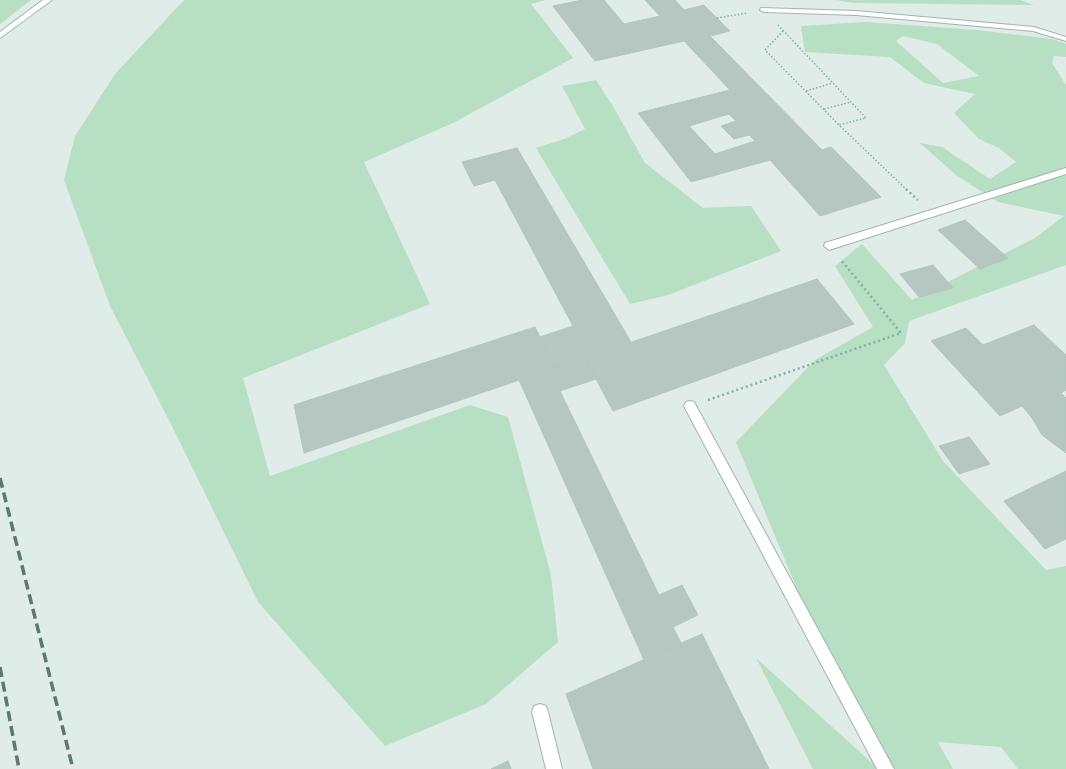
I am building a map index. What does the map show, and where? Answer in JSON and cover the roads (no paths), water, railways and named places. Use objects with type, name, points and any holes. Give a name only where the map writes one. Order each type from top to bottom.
[{"type":"main road","points":[[0,36],[48,0]]},
{"type":"main road","points":[[764,10],[856,13],[1034,29],[1066,39]]},
{"type":"main road","points":[[829,246],[1066,171]]},
{"type":"main road","points":[[690,406],[886,769]]},
{"type":"main road","points":[[540,712],[554,769]]},
{"type":"railway","points":[[0,478],[73,769]]},
{"type":"railway","points":[[0,667],[19,769]]}]
